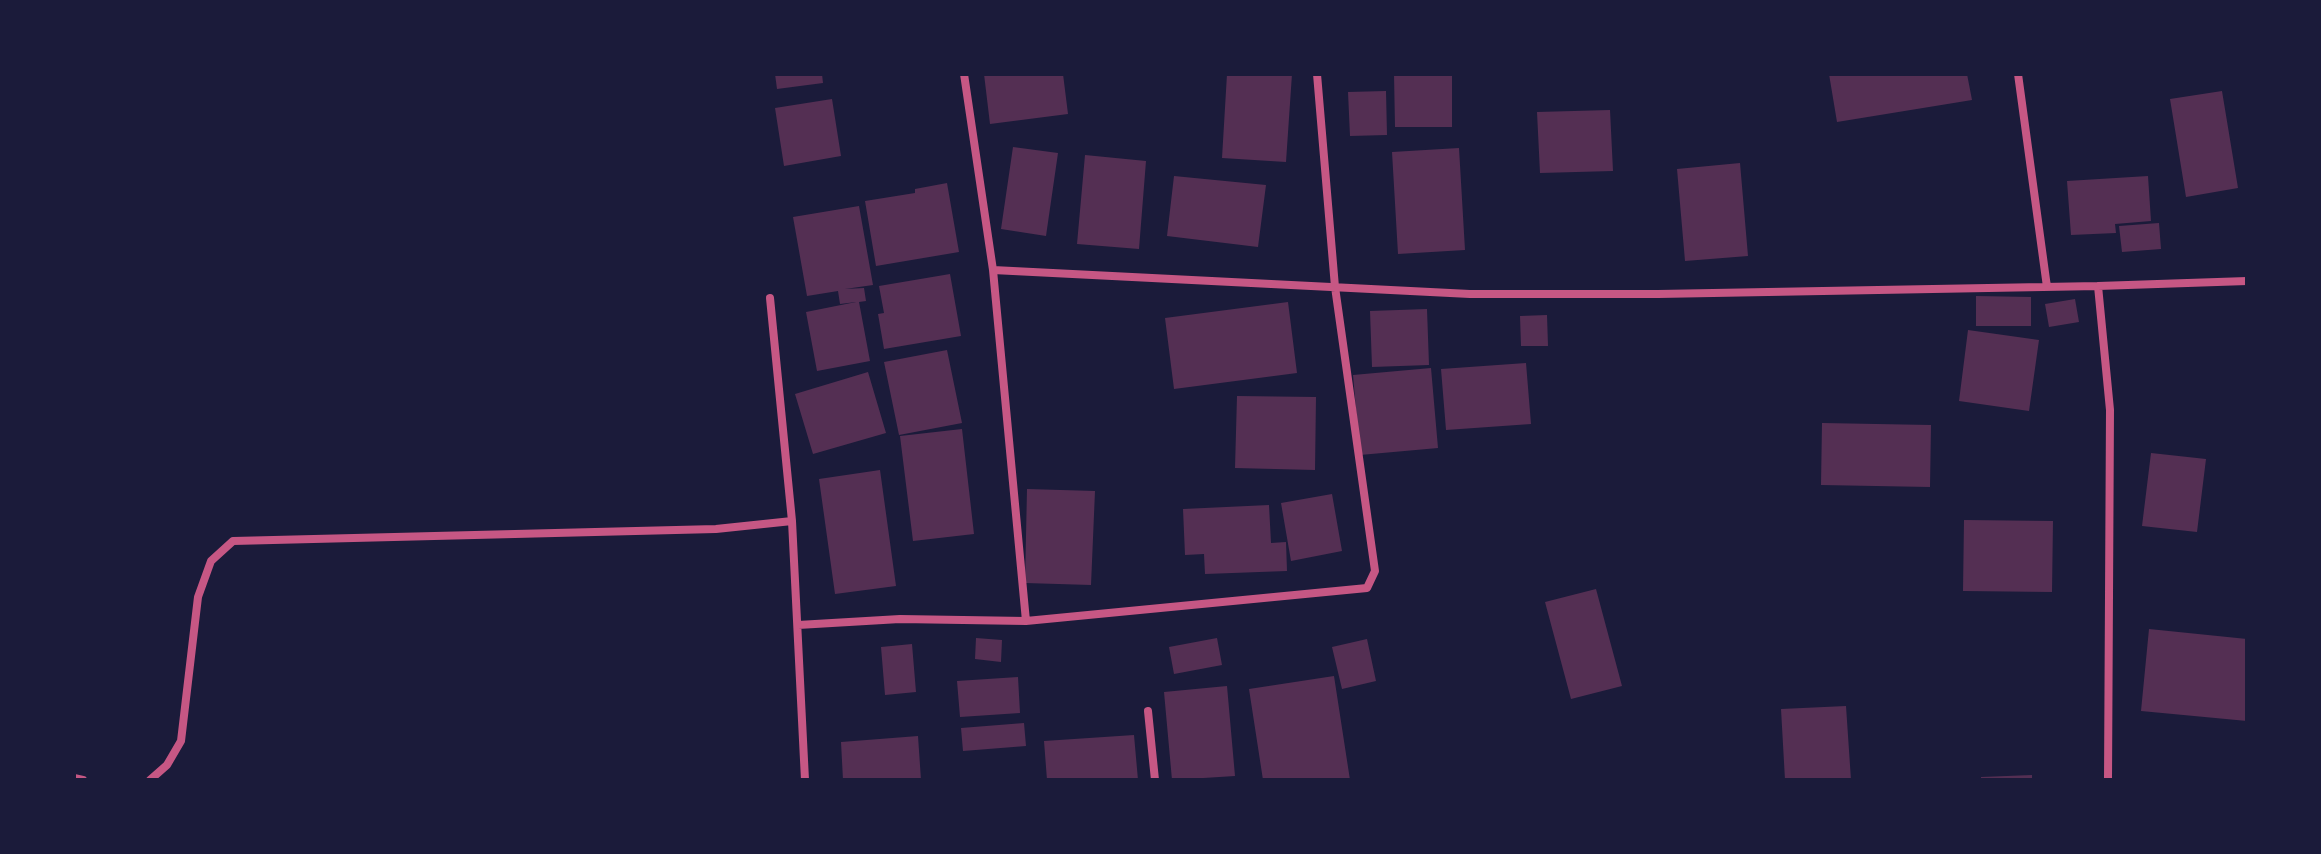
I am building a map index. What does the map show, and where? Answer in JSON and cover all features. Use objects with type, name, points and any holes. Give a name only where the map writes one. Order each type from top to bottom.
[{"type":"street","points":[[964,74],[993,270],[1026,621]]},
{"type":"street","points":[[798,625],[900,619],[1026,621],[1367,588],[1375,571],[1335,287],[1317,74]]},
{"type":"street","points":[[2018,74],[2047,287]]},
{"type":"street","points":[[993,270],[1470,294],[2047,287],[2247,281]]},
{"type":"street","points":[[2098,286],[2110,410],[2108,780]]},
{"type":"street","points":[[770,298],[792,521],[805,780]]},
{"type":"street","points":[[150,780],[167,765],[181,741],[198,597],[211,561],[233,541],[716,529],[792,521]]},
{"type":"street","points":[[1148,711],[1155,780]]},
{"type":"street","points":[[74,778],[83,780]]},
{"type":"building","points":[[775,74],[822,74],[823,83],[777,89]]},
{"type":"building","points":[[984,74],[1063,74],[1068,114],[990,124]]},
{"type":"building","points":[[1227,74],[1292,74],[1286,162],[1222,158]]},
{"type":"building","points":[[1394,74],[1452,74],[1452,127],[1395,127]]},
{"type":"building","points":[[1829,74],[1967,74],[1972,100],[1837,122]]},
{"type":"building","points":[[1386,91],[1387,135],[1350,136],[1348,92]]},
{"type":"building","points":[[2222,91],[2238,188],[2186,197],[2170,99]]},
{"type":"building","points":[[832,99],[841,156],[784,166],[775,108]]},
{"type":"building","points":[[1610,110],[1613,171],[1540,173],[1537,112]]},
{"type":"building","points":[[1013,147],[1058,153],[1046,236],[1001,229]]},
{"type":"building","points":[[1459,148],[1465,250],[1398,254],[1392,152]]},
{"type":"building","points":[[1085,155],[1146,161],[1139,249],[1077,244]]},
{"type":"building","points":[[1740,163],[1748,256],[1685,261],[1677,169]]},
{"type":"building","points":[[1174,176],[1266,185],[1258,247],[1167,236]]},
{"type":"building","points":[[2148,176],[2151,221],[2115,224],[2116,233],[2071,235],[2067,181]]},
{"type":"building","points":[[947,183],[959,252],[876,266],[865,201],[915,193],[915,189]]},
{"type":"building","points":[[859,206],[873,285],[845,289],[864,288],[866,301],[859,302],[870,361],[817,371],[806,312],[856,302],[840,304],[838,291],[807,296],[793,217]]},
{"type":"building","points":[[2159,223],[2161,249],[2122,252],[2119,226]]},
{"type":"building","points":[[950,274],[961,336],[884,349],[878,314],[884,313],[879,286]]},
{"type":"building","points":[[1976,296],[2031,297],[2031,326],[1976,326]]},
{"type":"building","points":[[2075,299],[2079,322],[2049,327],[2045,304]]},
{"type":"building","points":[[1288,302],[1297,373],[1174,389],[1165,318]]},
{"type":"building","points":[[1427,309],[1429,365],[1372,367],[1370,311]]},
{"type":"building","points":[[1547,315],[1548,346],[1521,346],[1520,316]]},
{"type":"building","points":[[1968,330],[2039,340],[2029,411],[1959,401]]},
{"type":"building","points":[[947,350],[962,423],[899,435],[884,362]]},
{"type":"building","points":[[1526,363],[1531,424],[1446,430],[1441,369]]},
{"type":"building","points":[[1431,368],[1438,448],[1360,455],[1353,375]]},
{"type":"building","points":[[868,372],[886,433],[813,454],[795,394]]},
{"type":"building","points":[[1237,396],[1316,397],[1315,470],[1235,468]]},
{"type":"building","points":[[1822,423],[1931,425],[1930,487],[1821,485]]},
{"type":"building","points":[[962,429],[974,534],[913,541],[900,436]]},
{"type":"building","points":[[2151,453],[2206,459],[2197,532],[2142,526]]},
{"type":"building","points":[[880,470],[896,586],[835,594],[819,479]]},
{"type":"building","points":[[1027,489],[1095,491],[1091,585],[1025,583]]},
{"type":"building","points":[[1332,494],[1342,551],[1291,561],[1281,503]]},
{"type":"building","points":[[1269,505],[1271,543],[1286,542],[1287,571],[1205,574],[1204,554],[1185,555],[1183,509]]},
{"type":"building","points":[[1964,520],[2053,521],[2052,592],[1963,591]]},
{"type":"building","points":[[1596,589],[1622,686],[1571,699],[1545,602]]},
{"type":"building","points":[[2149,629],[2247,639],[2247,721],[2141,711]]},
{"type":"building","points":[[976,638],[1002,640],[1001,662],[975,659]]},
{"type":"building","points":[[1217,638],[1222,665],[1174,674],[1169,647]]},
{"type":"building","points":[[1367,639],[1376,681],[1342,689],[1332,647]]},
{"type":"building","points":[[912,644],[916,692],[885,695],[881,647]]},
{"type":"building","points":[[1334,676],[1350,780],[1263,780],[1249,689]]},
{"type":"building","points":[[1018,677],[1020,713],[960,717],[957,681]]},
{"type":"building","points":[[1227,686],[1235,776],[1172,780],[1164,692]]},
{"type":"building","points":[[1846,706],[1851,780],[1785,780],[1781,709]]},
{"type":"building","points":[[1024,723],[1026,746],[963,751],[961,728]]},
{"type":"building","points":[[1134,735],[1138,780],[1047,780],[1044,741]]},
{"type":"building","points":[[918,736],[921,780],[843,780],[841,742]]},
{"type":"building","points":[[2032,775],[2032,780],[1981,780],[1981,777]]}]
